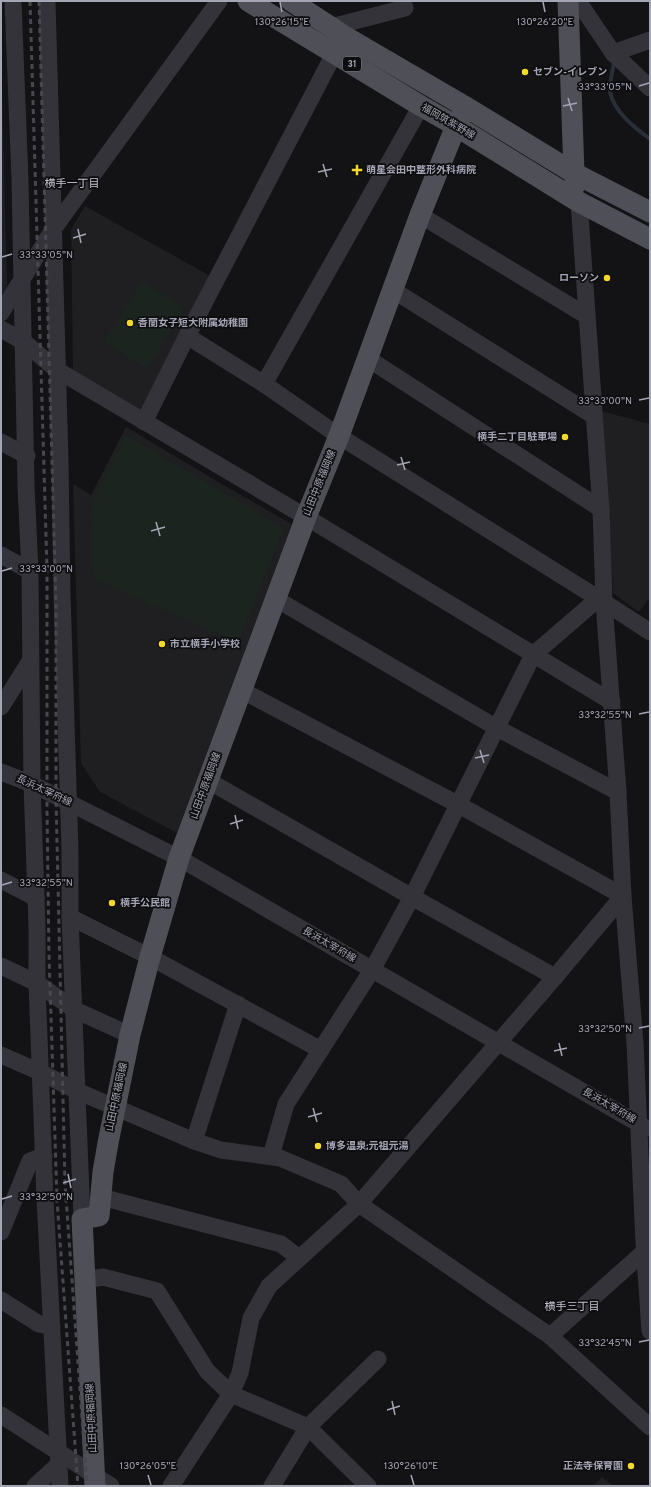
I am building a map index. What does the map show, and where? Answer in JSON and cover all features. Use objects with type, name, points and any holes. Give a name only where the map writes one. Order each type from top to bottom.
[{"type":"main road","name":"福岡筑紫野線","points":[[248,1],[579,202],[650,239]]},
{"type":"main road","name":"31","points":[[291,1],[346,37],[466,107],[574,173],[650,212]]},
{"type":"main road","points":[[568,1],[574,173],[579,202]]},
{"type":"main road","name":"山田中原福岡線","points":[[100,1483],[82,1219],[99,1216],[103,1172],[114,1108],[130,1035],[150,957],[179,858],[207,780],[306,517],[339,436],[420,216],[456,126],[466,107]]},
{"type":"street","points":[[13,1],[20,180],[27,456],[26,486],[30,571],[32,784],[37,984],[60,1486]]},
{"type":"street","points":[[47,1],[54,228],[70,917],[75,1010],[82,1219]]},
{"type":"street","points":[[1,313],[54,228],[219,1]]},
{"type":"street","points":[[331,27],[405,8],[403,1]]},
{"type":"street","points":[[578,1],[611,50],[650,88]]},
{"type":"street","points":[[611,50],[650,40]]},
{"type":"street","points":[[144,422],[187,336],[334,54]]},
{"type":"street","points":[[264,384],[421,106]]},
{"type":"street","points":[[579,202],[601,509],[604,602],[618,792],[623,896],[635,1043],[645,1127],[650,1331]]},
{"type":"street","points":[[420,216],[587,316]]},
{"type":"street","points":[[393,290],[594,416]]},
{"type":"street","points":[[1,329],[24,342],[57,370],[306,517],[612,702]]},
{"type":"street","points":[[187,336],[264,384],[339,436],[650,632]]},
{"type":"street","points":[[367,358],[601,509]]},
{"type":"street","points":[[1,442],[27,456]]},
{"type":"street","points":[[1,555],[30,571]]},
{"type":"street","points":[[276,598],[497,728],[618,792]]},
{"type":"street","points":[[271,1156],[286,1104],[372,970],[412,897],[533,655],[592,604],[604,602]]},
{"type":"street","points":[[1,707],[8,680],[30,661]]},
{"type":"street","points":[[241,690],[459,805],[623,896]]},
{"type":"street","name":"長浜太宰府線","points":[[1,772],[32,784],[179,858],[645,1127]]},
{"type":"street","points":[[207,780],[555,977]]},
{"type":"street","points":[[1,880],[36,898]]},
{"type":"street","points":[[170,1486],[231,1394],[240,1373],[250,1318],[269,1286],[359,1204],[623,896]]},
{"type":"street","points":[[70,917],[150,957],[321,1050]]},
{"type":"street","points":[[1,966],[37,984],[75,1010],[130,1035]]},
{"type":"street","points":[[194,1141],[238,1004]]},
{"type":"street","points":[[1,1055],[40,1072],[77,1092],[194,1141],[221,1150],[280,1158],[341,1184],[359,1204],[550,1336],[650,1427]]},
{"type":"street","points":[[1,1232],[30,1161],[44,1156]]},
{"type":"street","points":[[101,1197],[281,1244],[299,1258]]},
{"type":"street","points":[[550,1336],[647,1244]]},
{"type":"street","points":[[85,1280],[103,1277],[157,1291],[207,1371],[231,1394],[308,1427],[368,1486]]},
{"type":"street","points":[[1,1300],[39,1324],[52,1326]]},
{"type":"street","points":[[272,1486],[308,1427],[378,1359]]},
{"type":"street","points":[[1,1415],[58,1458],[100,1483]]},
{"type":"street","points":[[35,1486],[58,1458]]},
{"type":"shaded area","points":[[1,43],[7,287],[1,296]]},
{"type":"shaded area","name":"香蘭女子短大附属幼稚園","points":[[85,206],[212,277],[143,411],[73,370],[71,230]]},
{"type":"shaded area","points":[[142,281],[185,308],[147,369],[104,342]]},
{"type":"shaded area","points":[[601,411],[650,424],[650,597],[639,612],[613,593]]},
{"type":"shaded area","name":"市立横手小学校","points":[[126,427],[292,524],[177,833],[100,792],[81,763],[73,484],[91,495]]},
{"type":"shaded area","points":[[126,435],[284,528],[238,643],[96,580],[91,565],[92,503]]},
{"type":"shaded area","points":[[602,1477],[613,1486],[593,1486]]},
{"type":"waterway","points":[[614,62],[610,89],[612,99],[620,113],[650,139]]},
{"type":"railway","points":[[30,1],[47,570],[47,809],[49,955],[57,1200],[78,1486]]},
{"type":"railway","points":[[39,1],[56,604],[56,799],[65,1184],[87,1486]]},
{"type":"place","name":"セブン-イレブン","points":[[525,72]]},
{"type":"place","name":"萌星会田中整形外科病院","points":[[357,170]]},
{"type":"place","name":"ローソン","points":[[607,278]]},
{"type":"place","name":"香蘭女子短大附属幼稚園","points":[[130,323]]},
{"type":"place","name":"横手二丁目駐車場","points":[[565,437]]},
{"type":"place","name":"市立横手小学校","points":[[162,644]]},
{"type":"place","name":"横手公民館","points":[[112,903]]},
{"type":"place","name":"博多温泉;元祖元湯","points":[[318,1146]]},
{"type":"place","name":"正法寺保育園","points":[[631,1466]]},
{"type":"district","name":"横手一丁目","points":[[72,184]]},
{"type":"district","name":"横手三丁目","points":[[572,1307]]}]
